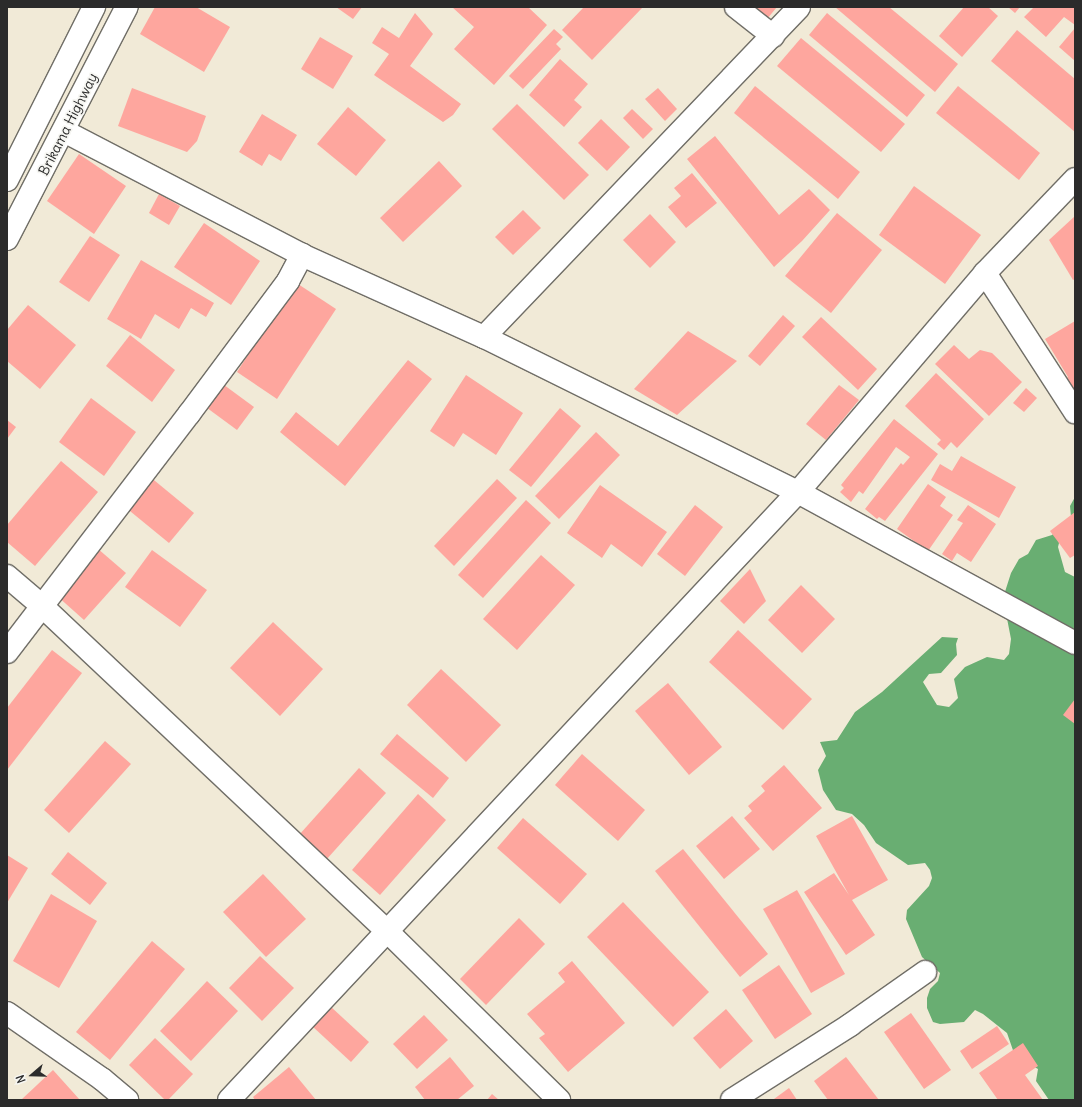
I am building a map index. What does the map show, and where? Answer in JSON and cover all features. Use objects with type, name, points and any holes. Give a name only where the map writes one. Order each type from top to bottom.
[{"type":"main road","name":"Brikama Highway","points":[[7,180],[94,7]]},
{"type":"main road","name":"Brikama Highway","points":[[7,239],[127,7]]},
{"type":"main road","points":[[736,7],[773,36]]},
{"type":"main road","points":[[484,337],[773,36],[799,7]]},
{"type":"main road","points":[[64,131],[302,255],[484,337],[798,492],[1075,643]]},
{"type":"main road","points":[[229,1100],[388,932],[798,492],[985,274],[1075,179]]},
{"type":"main road","points":[[7,652],[41,605],[189,414],[288,281],[302,255]]},
{"type":"main road","points":[[985,274],[1075,412]]},
{"type":"main road","points":[[7,576],[41,605],[388,932],[559,1100]]},
{"type":"main road","points":[[732,1100],[850,1025],[925,972]]},
{"type":"main road","points":[[7,1013],[102,1079],[127,1100]]},
{"type":"green space","points":[[1075,497],[1075,535],[1060,539],[1058,547],[1065,572],[1075,577],[1075,1100],[1049,1100],[1036,1081],[1038,1069],[1015,1056],[1007,1033],[983,1014],[975,1010],[964,1022],[940,1024],[933,1022],[927,1008],[927,998],[930,989],[938,981],[940,973],[922,957],[906,919],[907,910],[929,886],[932,878],[930,870],[925,863],[908,865],[876,843],[864,825],[852,814],[836,810],[823,790],[818,770],[826,756],[820,742],[837,740],[855,712],[882,692],[942,637],[958,638],[956,644],[957,655],[941,673],[929,674],[923,682],[937,705],[949,707],[958,698],[954,679],[965,667],[987,657],[1004,660],[1009,654],[1011,639],[1003,598],[1011,573],[1019,559],[1028,554],[1036,540],[1052,535],[1071,517],[1070,506]]},
{"type":"building","points":[[155,7],[196,7],[230,27],[204,72],[140,34]]},
{"type":"building","points":[[336,7],[362,7],[353,19]]},
{"type":"building","points":[[452,7],[528,7],[547,25],[494,85],[454,49],[474,27]]},
{"type":"building","points":[[584,7],[643,7],[592,60],[562,30]]},
{"type":"building","points":[[742,7],[777,7],[762,25]]},
{"type":"building","points":[[835,7],[889,7],[958,64],[935,92]]},
{"type":"building","points":[[964,7],[988,7],[998,16],[962,57],[939,36]]},
{"type":"building","points":[[1008,7],[1020,7],[1015,13]]},
{"type":"building","points":[[1034,7],[1075,7],[1075,25],[1064,17],[1046,37],[1024,17]]},
{"type":"building","points":[[415,13],[433,34],[410,66],[461,104],[453,115],[443,122],[374,75],[389,54],[372,43],[382,27],[399,38]]},
{"type":"building","points":[[827,13],[925,95],[907,117],[809,35]]},
{"type":"building","points":[[1075,28],[1075,61],[1059,47]]},
{"type":"building","points":[[554,29],[563,37],[556,44],[561,49],[523,89],[509,76]]},
{"type":"building","points":[[1017,30],[1075,79],[1075,132],[991,61]]},
{"type":"building","points":[[320,37],[353,56],[333,89],[301,69]]},
{"type":"building","points":[[801,38],[905,124],[881,152],[777,66]]},
{"type":"building","points":[[560,59],[588,84],[574,100],[582,107],[564,127],[529,95]]},
{"type":"building","points":[[755,86],[860,172],[838,199],[734,113]]},
{"type":"building","points":[[958,86],[1040,153],[1019,180],[936,113]]},
{"type":"building","points":[[132,88],[206,116],[197,141],[187,152],[118,126]]},
{"type":"building","points":[[658,88],[677,109],[665,121],[645,99]]},
{"type":"building","points":[[517,104],[589,175],[564,200],[492,129]]},
{"type":"building","points":[[348,107],[386,140],[356,176],[317,144]]},
{"type":"building","points":[[632,109],[653,129],[643,139],[623,118]]},
{"type":"building","points":[[262,114],[297,135],[281,161],[269,154],[262,166],[239,152]]},
{"type":"building","points":[[601,119],[630,147],[607,171],[578,143]]},
{"type":"building","points":[[715,136],[779,215],[809,189],[830,210],[802,241],[774,267],[687,159]]},
{"type":"building","points":[[79,154],[126,186],[94,234],[47,201]]},
{"type":"building","points":[[439,161],[462,186],[403,242],[380,218]]},
{"type":"building","points":[[692,173],[717,203],[686,228],[668,207],[681,196],[674,188]]},
{"type":"building","points":[[914,186],[981,235],[945,284],[879,235]]},
{"type":"building","points":[[159,194],[180,206],[169,225],[149,213]]},
{"type":"building","points":[[523,210],[541,228],[513,255],[495,237]]},
{"type":"building","points":[[837,213],[882,250],[831,313],[785,276]]},
{"type":"building","points":[[650,214],[676,242],[650,268],[623,240]]},
{"type":"building","points":[[1075,216],[1075,279],[1073,280],[1049,240]]},
{"type":"building","points":[[204,223],[260,261],[231,305],[174,267]]},
{"type":"building","points":[[90,236],[120,255],[89,302],[59,282]]},
{"type":"building","points":[[141,260],[214,303],[206,317],[191,308],[179,329],[155,314],[141,339],[107,319]]},
{"type":"building","points":[[295,282],[336,309],[277,399],[237,372]]},
{"type":"building","points":[[28,305],[76,345],[40,389],[7,361],[7,330]]},
{"type":"building","points":[[783,315],[795,326],[760,366],[748,356]]},
{"type":"building","points":[[821,317],[877,369],[858,390],[802,337]]},
{"type":"building","points":[[1075,321],[1075,408],[1060,382],[1068,377],[1045,339]]},
{"type":"building","points":[[688,331],[737,361],[677,415],[634,389]]},
{"type":"building","points":[[130,335],[175,370],[152,402],[106,366]]},
{"type":"building","points":[[954,345],[969,359],[980,350],[992,353],[1022,382],[989,416],[935,364]]},
{"type":"building","points":[[408,360],[432,379],[345,486],[280,432],[296,412],[338,446]]},
{"type":"building","points":[[936,373],[984,419],[957,448],[951,442],[944,450],[937,444],[941,440],[905,406]]},
{"type":"building","points":[[466,375],[523,413],[496,455],[463,433],[454,447],[430,431]]},
{"type":"building","points":[[220,382],[254,407],[237,430],[203,405]]},
{"type":"building","points":[[839,385],[859,400],[826,440],[806,424]]},
{"type":"building","points":[[1026,388],[1037,398],[1024,412],[1013,403]]},
{"type":"building","points":[[91,398],[136,432],[104,476],[59,442]]},
{"type":"building","points":[[560,408],[581,426],[531,487],[509,470]]},
{"type":"building","points":[[894,419],[938,454],[885,521],[879,517],[877,519],[865,509],[901,463],[903,465],[910,457],[896,447],[863,494],[859,491],[851,502],[840,492],[844,488],[841,485]]},
{"type":"building","points":[[7,420],[16,427],[7,439]]},
{"type":"building","points":[[596,432],[620,455],[559,519],[535,496]]},
{"type":"building","points":[[961,456],[1016,487],[999,518],[931,480],[940,464],[952,471]]},
{"type":"building","points":[[61,461],[98,492],[35,566],[7,542],[7,525]]},
{"type":"building","points":[[149,476],[194,513],[169,543],[125,507]]},
{"type":"building","points":[[497,479],[517,498],[454,566],[434,546]]},
{"type":"building","points":[[928,484],[946,497],[940,506],[953,515],[928,551],[897,529]]},
{"type":"building","points":[[600,485],[667,532],[642,567],[611,544],[602,558],[567,533]]},
{"type":"building","points":[[526,500],[551,523],[483,598],[458,575]]},
{"type":"building","points":[[695,505],[723,527],[685,576],[657,554]]},
{"type":"building","points":[[968,505],[996,524],[971,562],[957,553],[952,561],[942,554],[963,523],[957,520]]},
{"type":"building","points":[[1075,512],[1075,555],[1070,558],[1050,531]]},
{"type":"building","points":[[97,548],[126,573],[84,620],[56,595]]},
{"type":"building","points":[[152,550],[207,590],[180,627],[125,587]]},
{"type":"building","points":[[541,555],[575,585],[517,650],[483,619]]},
{"type":"building","points":[[750,569],[766,601],[744,624],[720,601]]},
{"type":"building","points":[[801,585],[835,619],[802,653],[768,620]]},
{"type":"building","points":[[273,622],[323,669],[280,716],[230,668]]},
{"type":"building","points":[[738,630],[812,699],[783,730],[709,662]]},
{"type":"building","points":[[52,650],[82,673],[7,770],[7,708]]},
{"type":"building","points":[[441,669],[501,725],[466,762],[407,705]]},
{"type":"building","points":[[668,683],[722,747],[689,775],[635,711]]},
{"type":"building","points":[[1075,699],[1075,724],[1063,715]]},
{"type":"building","points":[[397,734],[449,778],[433,798],[380,754]]},
{"type":"building","points":[[105,741],[131,764],[69,833],[44,810]]},
{"type":"building","points":[[582,754],[645,810],[618,841],[555,785]]},
{"type":"building","points":[[784,765],[822,808],[773,851],[744,818],[752,811],[748,806],[765,791],[761,786]]},
{"type":"building","points":[[359,768],[386,793],[326,860],[299,835]]},
{"type":"building","points":[[418,794],[446,820],[380,895],[352,870]]},
{"type":"building","points":[[732,816],[760,849],[724,879],[696,846]]},
{"type":"building","points":[[852,816],[888,880],[852,900],[875,935],[846,955],[804,892],[834,873],[849,895],[816,836]]},
{"type":"building","points":[[523,818],[587,874],[560,904],[497,848]]},
{"type":"building","points":[[683,849],[768,954],[740,977],[655,871]]},
{"type":"building","points":[[68,852],[107,883],[90,905],[51,874]]},
{"type":"building","points":[[7,855],[28,868],[7,903]]},
{"type":"building","points":[[263,874],[306,919],[266,957],[223,912]]},
{"type":"building","points":[[797,890],[845,974],[811,993],[763,909]]},
{"type":"building","points":[[51,894],[97,921],[59,988],[13,961]]},
{"type":"building","points":[[623,902],[709,992],[673,1027],[587,937]]},
{"type":"building","points":[[519,918],[545,944],[486,1005],[460,979]]},
{"type":"building","points":[[152,941],[185,969],[110,1060],[76,1032]]},
{"type":"building","points":[[260,956],[294,988],[262,1021],[229,988]]},
{"type":"building","points":[[572,961],[625,1023],[568,1072],[539,1038],[545,1034],[527,1014],[565,982],[558,973]]},
{"type":"building","points":[[779,965],[812,1014],[775,1039],[742,990]]},
{"type":"building","points":[[207,981],[238,1011],[191,1061],[160,1031]]},
{"type":"building","points":[[330,1006],[369,1042],[351,1062],[312,1026]]},
{"type":"building","points":[[726,1009],[753,1041],[720,1069],[693,1038]]},
{"type":"building","points":[[911,1013],[951,1070],[924,1089],[884,1032]]},
{"type":"building","points":[[424,1015],[448,1040],[417,1069],[393,1044]]},
{"type":"building","points":[[997,1026],[1009,1044],[972,1069],[960,1051]]},
{"type":"building","points":[[155,1038],[193,1074],[168,1100],[165,1100],[129,1065]]},
{"type":"building","points":[[1023,1043],[1038,1066],[1025,1075],[1043,1100],[998,1100],[979,1073]]},
{"type":"building","points":[[450,1057],[474,1086],[457,1100],[425,1100],[415,1087]]},
{"type":"building","points":[[846,1057],[879,1100],[828,1100],[814,1081]]},
{"type":"building","points":[[289,1067],[316,1100],[255,1100],[253,1097]]},
{"type":"building","points":[[53,1070],[80,1100],[21,1100]]},
{"type":"building","points":[[789,1088],[797,1100],[774,1099]]},
{"type":"building","points":[[492,1094],[499,1100],[487,1100]]}]
